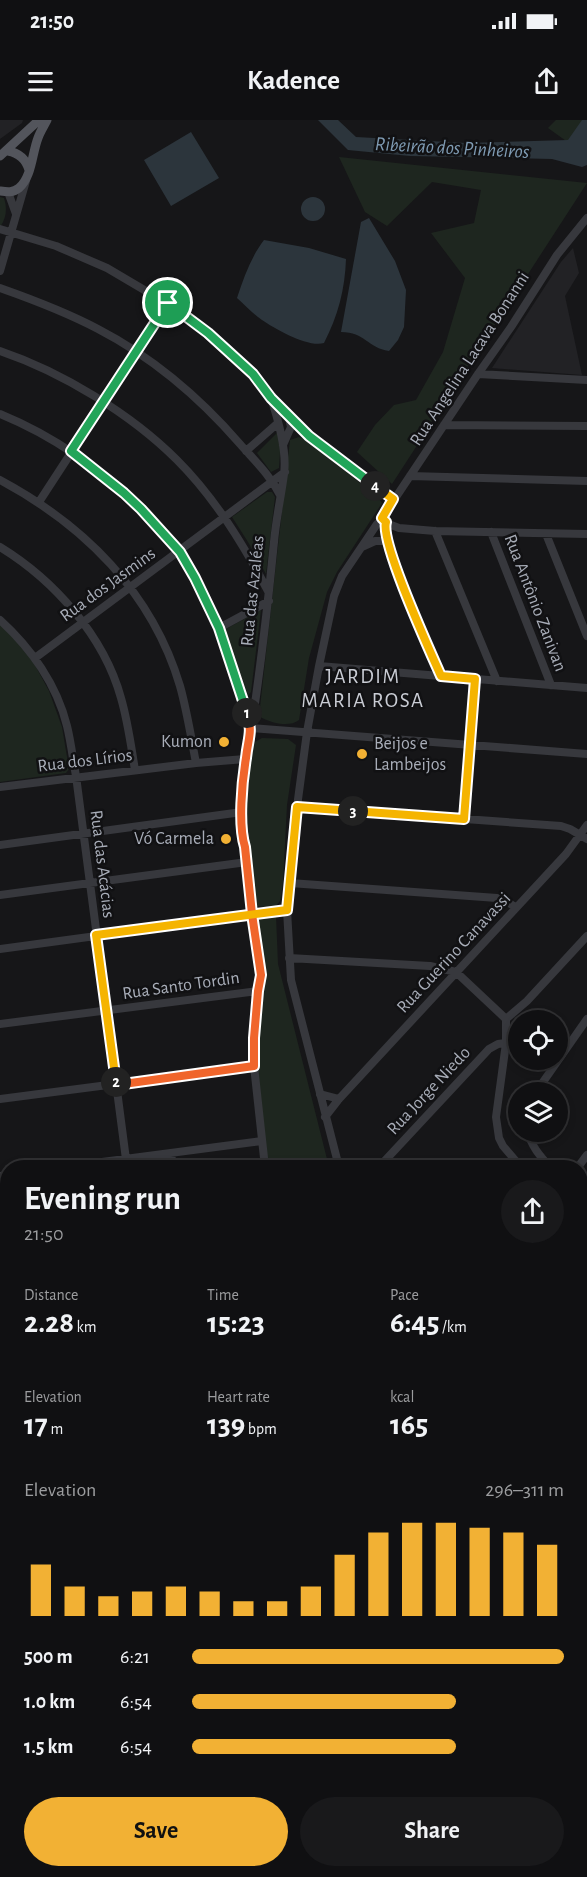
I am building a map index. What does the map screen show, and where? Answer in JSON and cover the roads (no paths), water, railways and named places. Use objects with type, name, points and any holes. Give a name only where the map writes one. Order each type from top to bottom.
[{"type":"main road","points":[[4,154],[39,120]]},
{"type":"main road","points":[[2,191],[20,187],[29,170],[38,137],[46,120]]},
{"type":"main road","points":[[4,154],[14,152],[22,158],[29,170]]},
{"type":"street","points":[[0,272],[29,170]]},
{"type":"street","points":[[2,191],[16,214]]},
{"type":"street","name":"Rua Angelina Lacava Bonanni","points":[[337,1160],[291,980],[287,910],[307,732],[334,596],[342,576],[382,523],[393,499],[511,327],[557,255],[587,218]]},
{"type":"street","name":"Rua das Azaléas","points":[[0,229],[82,256],[168,303],[208,333],[253,374],[290,422]]},
{"type":"street","points":[[0,288],[68,314],[136,352],[214,414],[272,480],[280,495]]},
{"type":"street","points":[[39,502],[168,303]]},
{"type":"street","points":[[0,351],[48,370],[104,402],[153,438],[177,460],[224,517],[248,553],[269,596],[219,628]]},
{"type":"street","points":[[478,374],[587,380]]},
{"type":"street","name":"Rua das Azaléas","points":[[264,1160],[254,1066],[254,1038],[261,962],[252,914],[242,812],[245,759],[252,728],[280,495],[285,472],[278,419],[271,398]]},
{"type":"street","points":[[0,414],[71,451],[124,493],[180,552],[219,628],[252,728],[587,754]]},
{"type":"street","points":[[246,451],[278,419],[290,422],[393,499]]},
{"type":"street","points":[[282,446],[290,422]]},
{"type":"street","points":[[444,425],[587,426]]},
{"type":"street","name":"Rua dos Jasmins","points":[[35,658],[285,472]]},
{"type":"street","points":[[410,476],[587,481]]},
{"type":"street","points":[[0,480],[39,502],[71,525],[130,587],[146,610],[179,684],[196,763]]},
{"type":"street","points":[[382,523],[399,528],[435,531],[587,534]]},
{"type":"street","points":[[382,523],[416,620],[441,676]]},
{"type":"street","points":[[435,531],[497,681]]},
{"type":"street","name":"Rua Antônio Zanivan","points":[[491,532],[551,685]]},
{"type":"street","points":[[546,534],[587,636]]},
{"type":"street","points":[[363,546],[375,541],[387,542]]},
{"type":"street","points":[[0,547],[61,597],[92,636],[109,665],[121,696],[130,731],[135,770]]},
{"type":"street","name":"Rua das Acácias","points":[[0,620],[35,658],[54,691],[64,718],[76,776],[127,1160]]},
{"type":"street","points":[[319,666],[587,688]]},
{"type":"street","points":[[464,819],[475,679]]},
{"type":"street","name":"Rua dos Lírios","points":[[0,787],[76,776],[245,759]]},
{"type":"street","points":[[297,807],[561,826],[584,837]]},
{"type":"street","points":[[0,845],[242,812]]},
{"type":"street","name":"Rua Guerino Canavassi","points":[[325,1117],[456,972],[584,837],[587,825]]},
{"type":"street","points":[[0,896],[247,862]]},
{"type":"street","points":[[290,883],[481,896],[497,898],[516,908]]},
{"type":"street","points":[[0,949],[287,910]]},
{"type":"street","points":[[506,1019],[527,1001],[587,936]]},
{"type":"street","points":[[289,957],[430,966],[456,972],[506,1019],[507,1042],[496,1118],[499,1138],[515,1160]]},
{"type":"street","name":"Rua Santo Tordin","points":[[0,1024],[258,991]]},
{"type":"street","points":[[543,1082],[587,1019]]},
{"type":"street","name":"Rua Jorge Niedo","points":[[385,1160],[489,1049],[507,1042]]},
{"type":"street","points":[[0,1099],[254,1066]]},
{"type":"street","points":[[320,1094],[339,1099]]},
{"type":"street","points":[[140,1160],[171,1153],[262,1141]]},
{"type":"street","points":[[531,1142],[544,1160]]},
{"type":"street","points":[[171,1153],[172,1160]]},
{"type":"water","name":"Ribeirão dos Pinheiros","points":[[318,120],[338,120],[356,137],[466,143],[568,140],[582,120],[587,120],[587,165],[582,167],[552,159],[410,156],[348,150]]},
{"type":"water","points":[[191,132],[219,178],[171,206],[144,160]]},
{"type":"water","points":[[313,197],[322,200],[325,209],[322,218],[313,221],[304,218],[301,209],[304,200]]},
{"type":"water","points":[[369,218],[395,261],[406,290],[404,327],[398,340],[389,351],[376,347],[356,335],[341,332],[361,222]]},
{"type":"water","points":[[264,240],[309,248],[346,259],[340,302],[324,343],[310,343],[283,333],[259,318],[237,298],[245,275]]},
{"type":"place","name":"Kumon","points":[[224,742]]},
{"type":"place","name":"Beijos e Lambeijos","points":[[362,754]]},
{"type":"place","name":"Vó Carmela","points":[[226,839]]},
{"type":"district","name":"JARDIM MARIA ROSA","points":[[363,688]]}]
